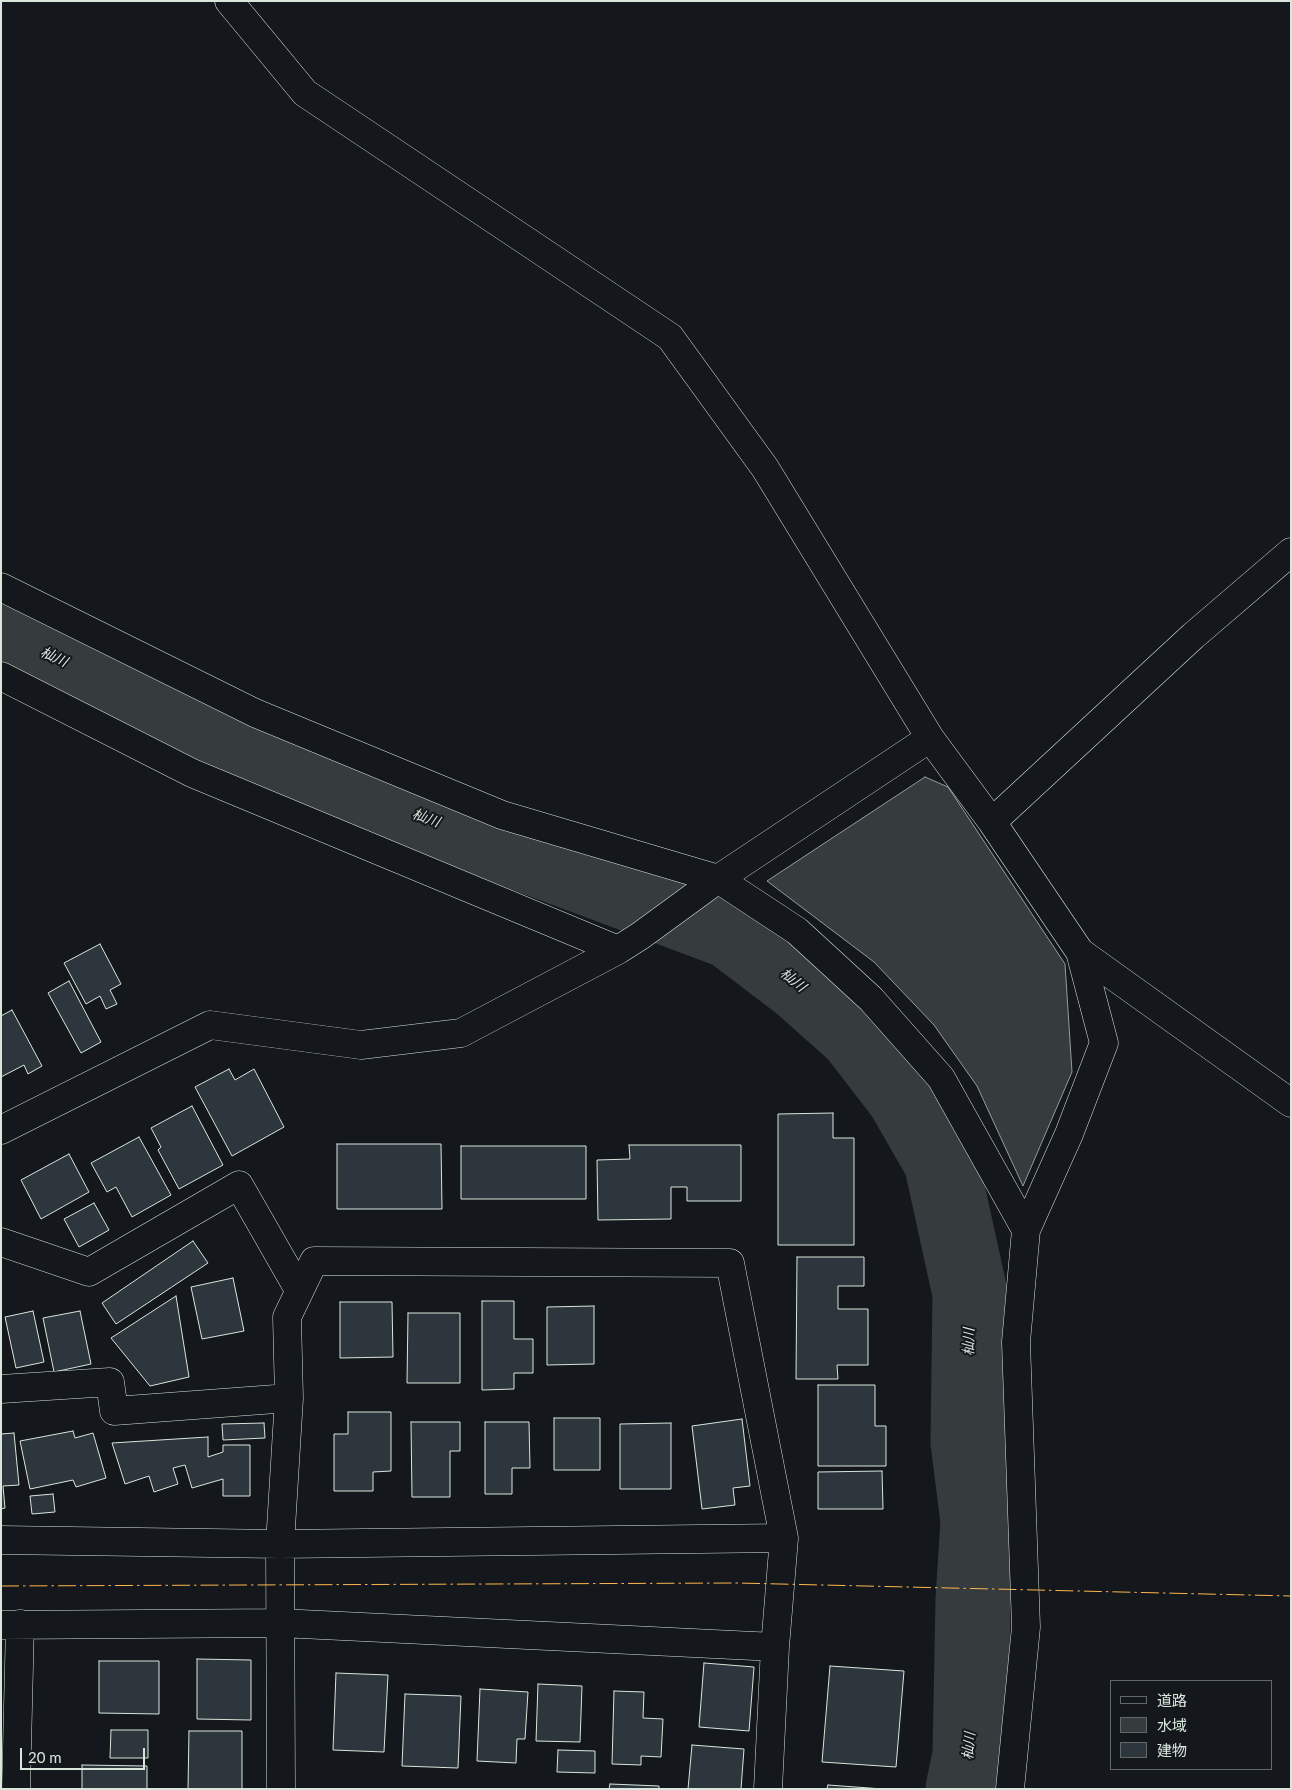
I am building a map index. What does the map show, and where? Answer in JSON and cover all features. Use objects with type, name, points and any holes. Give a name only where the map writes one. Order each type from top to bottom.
[{"type":"street","points":[[229,1],[305,92],[670,337],[765,468],[930,738],[992,822],[1080,952],[1104,1044],[1069,1134],[1026,1230],[1016,1342],[1026,1627],[1010,1789]]},
{"type":"street","points":[[992,822],[1193,636],[1291,552]]},
{"type":"street","points":[[1,587],[255,713],[502,815],[718,878],[797,931],[872,999],[941,1078],[1026,1230]]},
{"type":"street","points":[[1,676],[192,773],[629,943]]},
{"type":"street","points":[[1,1130],[210,1025],[361,1044],[461,1033],[629,943],[718,878],[930,738]]},
{"type":"street","points":[[1080,952],[1291,1103]]},
{"type":"street","points":[[1,1242],[89,1272],[239,1185],[299,1290]]},
{"type":"street","points":[[281,1789],[280,1544],[289,1398],[287,1317],[314,1260],[730,1263],[784,1538],[775,1647],[768,1789]]},
{"type":"street","points":[[1,1389],[110,1382],[114,1411],[289,1398]]},
{"type":"street","points":[[1,1540],[280,1544],[784,1538]]},
{"type":"street","points":[[16,1789],[11,1624],[280,1623],[775,1647]]},
{"type":"water","points":[[925,777],[948,787],[1065,964],[1072,1072],[1023,1186],[977,1086],[934,1025],[874,962],[767,881]]},
{"type":"building","points":[[100,944],[121,984],[110,990],[117,1004],[106,1009],[100,996],[86,1004],[64,963]]},
{"type":"building","points":[[69,981],[101,1042],[81,1053],[48,993]]},
{"type":"building","points":[[12,1010],[42,1066],[28,1074],[24,1065],[1,1077],[1,1016]]},
{"type":"building","points":[[229,1069],[235,1080],[254,1069],[284,1127],[232,1156],[195,1087]]},
{"type":"building","points":[[192,1106],[223,1165],[179,1189],[158,1150],[161,1147],[151,1128]]},
{"type":"building","points":[[833,1113],[833,1138],[854,1138],[854,1245],[778,1245],[778,1114]]},
{"type":"building","points":[[139,1137],[171,1195],[132,1217],[116,1187],[107,1192],[91,1163]]},
{"type":"building","points":[[337,1144],[441,1144],[442,1209],[337,1209]]},
{"type":"building","points":[[629,1145],[741,1145],[741,1201],[687,1201],[687,1187],[671,1187],[671,1219],[598,1220],[597,1160],[630,1159]]},
{"type":"building","points":[[461,1146],[586,1146],[586,1199],[461,1199]]},
{"type":"building","points":[[69,1154],[89,1192],[41,1219],[21,1180]]},
{"type":"building","points":[[94,1203],[109,1230],[79,1247],[64,1219]]},
{"type":"building","points":[[193,1241],[208,1263],[116,1324],[102,1303]]},
{"type":"building","points":[[797,1257],[864,1257],[864,1286],[838,1286],[838,1309],[868,1309],[868,1365],[837,1365],[838,1379],[796,1379]]},
{"type":"building","points":[[233,1278],[244,1331],[202,1339],[191,1287]]},
{"type":"building","points":[[176,1296],[189,1377],[150,1386],[111,1338]]},
{"type":"building","points":[[482,1301],[514,1301],[514,1339],[533,1339],[533,1373],[514,1373],[514,1389],[482,1390]]},
{"type":"building","points":[[340,1302],[392,1302],[393,1357],[340,1358]]},
{"type":"building","points":[[594,1306],[594,1364],[547,1365],[547,1307]]},
{"type":"building","points":[[33,1311],[44,1362],[16,1368],[5,1317]]},
{"type":"building","points":[[80,1311],[91,1364],[54,1372],[43,1318]]},
{"type":"building","points":[[408,1313],[460,1313],[460,1383],[407,1383]]},
{"type":"building","points":[[818,1385],[875,1385],[875,1426],[886,1426],[886,1466],[818,1466]]},
{"type":"building","points":[[348,1412],[391,1412],[391,1471],[373,1472],[373,1491],[334,1491],[334,1434],[348,1434]]},
{"type":"building","points":[[554,1418],[600,1418],[600,1470],[554,1470]]},
{"type":"building","points":[[742,1419],[750,1486],[733,1488],[735,1505],[702,1509],[692,1426]]},
{"type":"building","points":[[411,1422],[460,1422],[460,1451],[450,1451],[450,1497],[412,1497]]},
{"type":"building","points":[[485,1422],[529,1422],[530,1468],[512,1468],[512,1494],[485,1494]]},
{"type":"building","points":[[264,1423],[265,1438],[223,1440],[222,1424]]},
{"type":"building","points":[[671,1423],[671,1489],[620,1489],[620,1424]]},
{"type":"building","points":[[73,1431],[75,1438],[93,1433],[106,1478],[76,1487],[73,1480],[30,1489],[20,1441]]},
{"type":"building","points":[[14,1433],[19,1485],[3,1486],[5,1508],[1,1509],[1,1434]]},
{"type":"building","points":[[208,1437],[208,1457],[223,1452],[223,1445],[250,1445],[250,1496],[223,1496],[223,1479],[192,1488],[185,1465],[173,1468],[178,1484],[154,1492],[149,1476],[125,1484],[112,1443]]},
{"type":"building","points":[[882,1471],[883,1509],[818,1509],[818,1472]]},
{"type":"building","points":[[53,1494],[55,1512],[32,1514],[30,1496]]},
{"type":"building","points":[[197,1659],[251,1660],[251,1720],[197,1719]]},
{"type":"building","points":[[99,1661],[159,1661],[159,1714],[99,1713]]},
{"type":"building","points":[[704,1663],[754,1667],[749,1731],[699,1727]]},
{"type":"building","points":[[830,1666],[904,1671],[896,1767],[822,1762]]},
{"type":"building","points":[[336,1673],[388,1675],[384,1752],[333,1750]]},
{"type":"building","points":[[538,1684],[582,1686],[580,1742],[536,1741]]},
{"type":"building","points":[[480,1689],[528,1692],[525,1739],[517,1739],[516,1763],[477,1761]]},
{"type":"building","points":[[614,1691],[644,1692],[643,1718],[663,1719],[661,1757],[641,1756],[641,1765],[612,1764]]},
{"type":"building","points":[[405,1694],[461,1696],[458,1768],[402,1766]]},
{"type":"building","points":[[111,1730],[148,1730],[148,1758],[110,1758]]},
{"type":"building","points":[[189,1731],[242,1731],[242,1789],[188,1789]]},
{"type":"building","points":[[692,1745],[744,1749],[741,1789],[688,1789]]},
{"type":"building","points":[[558,1750],[595,1751],[595,1773],[557,1772]]},
{"type":"building","points":[[82,1765],[147,1766],[147,1789],[82,1789]]},
{"type":"building","points":[[610,1784],[659,1786],[659,1789],[609,1789]]},
{"type":"building","points":[[828,1785],[883,1789],[827,1789]]},
{"type":"waterway","name":"杣川","points":[[1,633],[277,762],[730,931],[801,985],[856,1034],[903,1095],[941,1161],[970,1293],[968,1442],[978,1521],[973,1600],[970,1755],[963,1789]]},
{"type":"power","points":[[1,1586],[737,1583],[1291,1596]]}]
